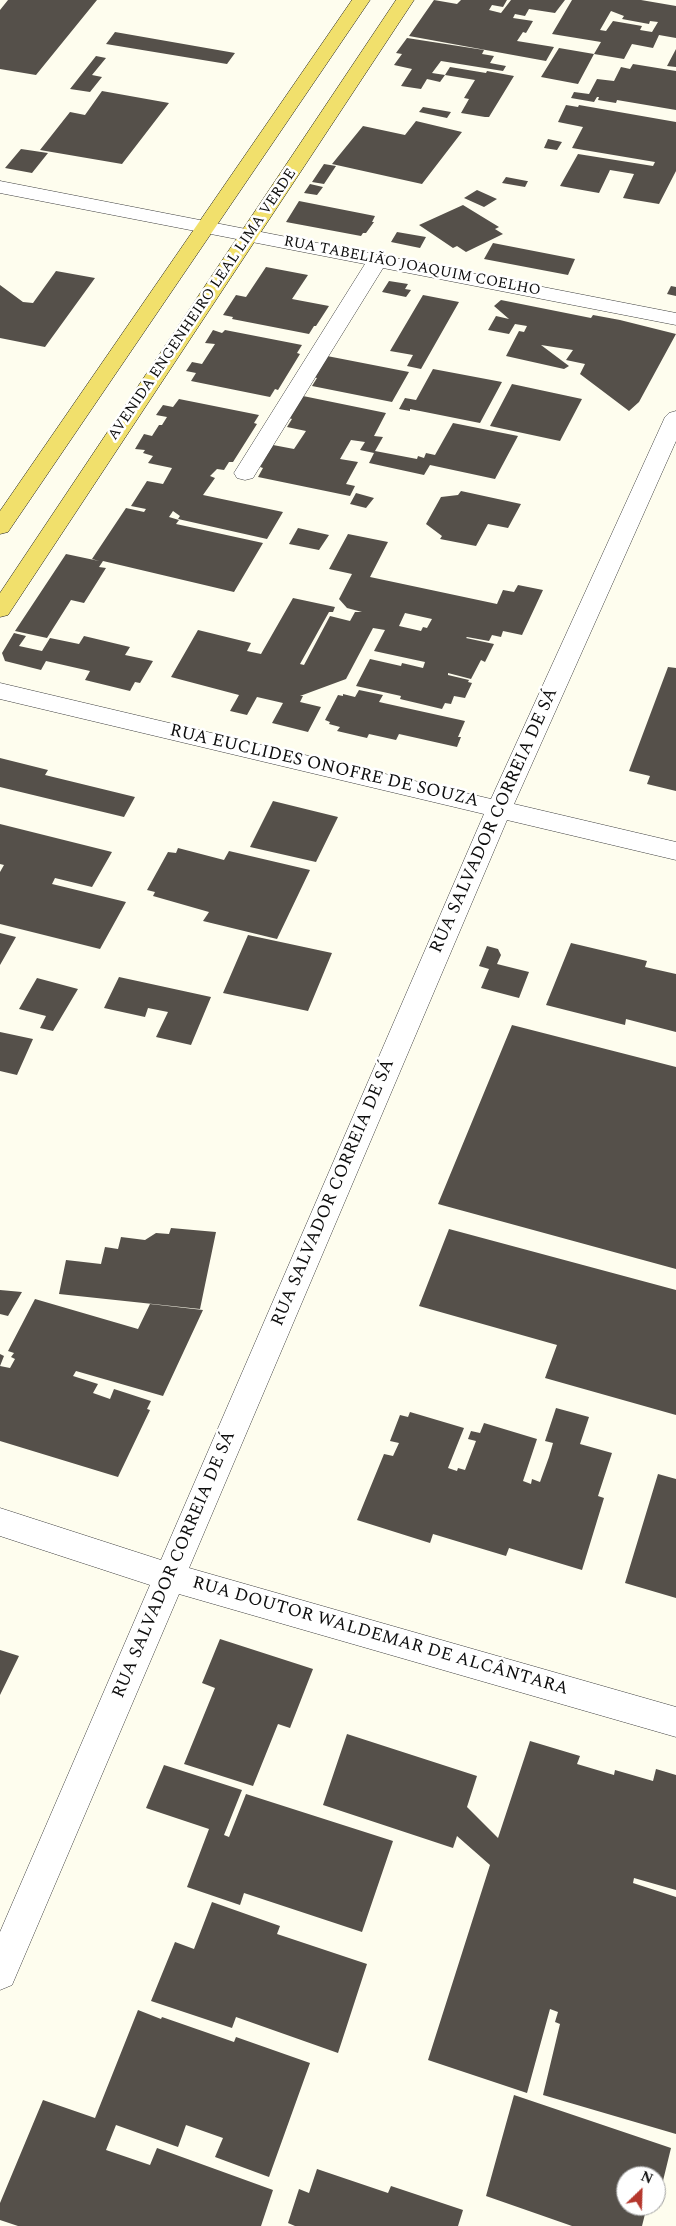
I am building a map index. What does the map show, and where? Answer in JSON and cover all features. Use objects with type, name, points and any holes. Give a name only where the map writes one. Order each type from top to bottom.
[{"type":"main road","points":[[0,527],[361,0]]},
{"type":"main road","name":"AVENIDA ENGENHEIRO LEAL LIMA VERDE","points":[[0,610],[405,0]]},
{"type":"street","name":"RUA TABELIÃO JOAQUIM COELHO","points":[[0,187],[676,319]]},
{"type":"street","points":[[245,473],[377,261]]},
{"type":"street","name":"RUA SALVADOR CORREIA DE SÁ","points":[[0,1972],[499,809],[676,417]]},
{"type":"street","name":"RUA EUCLIDES ONOFRE DE SOUZA","points":[[0,691],[676,851]]},
{"type":"street","name":"RUA DOUTOR WALDEMAR DE ALCÂNTARA","points":[[0,1522],[170,1577],[676,1722]]},
{"type":"building","points":[[8,0],[97,0],[36,75],[0,69],[0,10]]},
{"type":"building","points":[[434,0],[457,4],[461,0],[507,0],[503,7],[492,5],[489,10],[501,13],[511,0],[565,0],[555,13],[529,9],[525,16],[515,14],[513,18],[533,21],[526,33],[523,32],[517,41],[554,47],[546,61],[409,36]]},
{"type":"building","points":[[572,0],[641,0],[676,6],[676,38],[659,35],[653,48],[632,44],[624,59],[594,54],[601,42],[552,34]],"holes":[[[611,11],[624,16],[622,19],[649,24],[650,21],[658,22],[652,32],[640,30],[642,26],[613,21],[606,31],[600,30]]]},
{"type":"building","points":[[115,32],[235,53],[227,64],[106,44]]},
{"type":"building","points":[[407,38],[484,50],[482,54],[494,56],[490,63],[506,66],[503,71],[441,61],[432,73],[445,75],[440,82],[427,79],[421,89],[401,86],[412,69],[394,65],[402,54],[396,53]]},
{"type":"building","points":[[559,48],[594,54],[578,84],[541,77]]},
{"type":"building","points":[[676,49],[676,67],[667,66]]},
{"type":"building","points":[[96,56],[106,58],[92,75],[102,77],[90,92],[70,89]]},
{"type":"building","points":[[633,64],[676,71],[676,110],[617,100],[616,103],[598,100],[599,97],[594,102],[571,98],[574,92],[589,94],[597,79],[614,81],[621,67],[630,69]]},
{"type":"building","points":[[450,67],[514,76],[489,117],[485,117],[461,113],[469,99],[464,98],[475,80],[445,75]]},
{"type":"building","points":[[102,91],[169,103],[122,164],[40,150],[70,112],[85,115]]},
{"type":"building","points":[[566,105],[578,107],[579,105],[676,122],[676,171],[659,204],[623,198],[634,174],[610,170],[599,193],[560,186],[578,154],[653,166],[655,162],[572,148],[583,127],[558,122]]},
{"type":"building","points":[[423,107],[451,112],[447,118],[419,112]]},
{"type":"building","points":[[416,121],[462,132],[422,184],[332,164],[363,126],[405,135]]},
{"type":"building","points":[[548,139],[562,142],[557,150],[544,148]]},
{"type":"building","points":[[21,149],[48,153],[32,173],[5,168]]},
{"type":"building","points":[[324,164],[336,166],[324,184],[312,182]]},
{"type":"building","points":[[506,177],[528,181],[525,187],[502,183]]},
{"type":"building","points":[[310,184],[323,187],[317,195],[304,193]]},
{"type":"building","points":[[477,190],[497,199],[484,207],[464,198]]},
{"type":"building","points":[[299,201],[375,216],[372,222],[374,222],[366,233],[363,233],[361,236],[286,222]]},
{"type":"building","points":[[463,205],[499,227],[495,229],[503,234],[466,252],[457,246],[453,248],[419,225]]},
{"type":"building","points":[[397,232],[426,237],[420,248],[391,242]]},
{"type":"building","points":[[493,243],[575,259],[568,275],[484,259]]},
{"type":"building","points":[[266,267],[308,275],[292,299],[329,306],[309,334],[232,319],[233,317],[223,315],[236,295],[246,297]]},
{"type":"building","points":[[56,271],[95,278],[45,347],[0,338],[0,285],[23,302],[33,303]]},
{"type":"building","points":[[389,281],[408,284],[405,289],[411,290],[406,297],[382,292]]},
{"type":"building","points":[[671,286],[676,287],[676,296],[667,294]]},
{"type":"building","points":[[423,295],[459,302],[421,369],[407,366],[413,355],[390,351]]},
{"type":"building","points":[[501,300],[591,318],[593,315],[620,320],[676,334],[639,402],[629,411],[580,374],[585,364],[566,360],[573,350],[541,345],[569,366],[564,369],[506,356],[519,331],[524,332],[527,326],[515,324],[509,334],[488,330],[496,316],[509,319],[494,306]]},
{"type":"building","points":[[213,330],[222,333],[225,330],[302,345],[297,353],[300,354],[278,390],[275,389],[270,397],[191,381],[196,373],[186,371],[192,362],[202,364],[215,344],[205,343]]},
{"type":"building","points":[[327,356],[409,372],[392,402],[312,386],[317,378],[314,377]]},
{"type":"building","points":[[433,369],[502,382],[480,423],[410,409],[410,411],[399,409],[405,398],[416,400]]},
{"type":"building","points":[[512,384],[582,399],[560,441],[490,426]]},
{"type":"building","points":[[303,396],[386,413],[374,436],[383,437],[375,451],[417,459],[418,456],[424,458],[426,453],[435,455],[453,423],[518,436],[495,479],[430,465],[424,475],[369,463],[374,453],[360,450],[365,442],[351,440],[340,459],[358,462],[346,484],[355,486],[350,496],[258,477],[263,468],[260,467],[273,445],[294,449],[306,431],[287,427],[292,419],[289,418]]},
{"type":"building","points":[[179,399],[259,415],[254,423],[257,424],[233,462],[229,462],[224,470],[217,469],[210,476],[215,478],[203,495],[283,512],[267,539],[178,519],[180,516],[173,511],[169,517],[179,520],[176,524],[263,543],[234,592],[103,561],[99,567],[106,568],[84,603],[71,600],[47,638],[15,631],[66,554],[99,561],[92,559],[126,508],[144,512],[146,509],[131,506],[147,481],[163,484],[172,468],[148,463],[153,456],[143,453],[145,450],[135,449],[144,434],[152,436],[159,425],[162,425],[167,417],[156,415],[163,405],[173,407]]},
{"type":"building","points":[[461,491],[521,504],[508,528],[488,524],[476,546],[440,539],[442,536],[426,524],[441,497],[458,495]]},
{"type":"building","points":[[356,493],[374,498],[366,508],[350,504]]},
{"type":"building","points":[[298,528],[329,535],[319,550],[289,544]]},
{"type":"building","points":[[348,534],[388,542],[370,577],[497,604],[503,590],[514,592],[518,585],[543,590],[522,635],[503,631],[501,637],[492,635],[489,641],[466,638],[494,644],[485,662],[481,660],[471,679],[448,673],[448,675],[469,680],[468,682],[472,683],[465,698],[454,696],[451,704],[445,703],[442,709],[400,699],[401,696],[356,686],[370,659],[401,666],[402,663],[423,668],[425,662],[374,651],[385,630],[373,628],[346,679],[300,696],[303,696],[300,702],[321,707],[308,732],[272,723],[283,703],[257,697],[247,715],[230,711],[239,695],[171,677],[198,630],[251,643],[247,651],[261,654],[293,598],[335,607],[333,612],[329,612],[300,664],[304,665],[330,616],[350,621],[355,612],[362,612],[347,608],[339,599],[352,574],[329,569]],"holes":[[[405,613],[432,619],[427,628],[423,627],[421,631],[399,626]]]},
{"type":"building","points":[[14,633],[26,636],[19,646],[42,651],[50,638],[79,644],[84,636],[130,647],[125,655],[153,661],[140,683],[135,682],[130,691],[85,680],[90,671],[46,661],[41,670],[5,661],[2,653]]},
{"type":"building","points":[[668,667],[676,668],[676,791],[647,784],[650,776],[629,771]]},
{"type":"building","points":[[359,690],[383,695],[379,702],[465,721],[458,737],[461,737],[457,747],[399,734],[396,740],[369,734],[367,738],[337,731],[340,727],[329,724],[330,722],[325,720],[338,695],[343,696],[343,694],[355,697]]},
{"type":"building","points":[[0,758],[48,770],[45,775],[135,797],[124,817],[0,787]]},
{"type":"building","points":[[273,801],[338,817],[316,862],[250,847]]},
{"type":"building","points":[[0,824],[112,852],[92,887],[55,878],[52,884],[126,902],[100,949],[0,924],[0,872],[4,865],[0,864]]},
{"type":"building","points":[[178,848],[224,860],[229,851],[310,870],[277,939],[203,921],[209,912],[153,896],[155,892],[147,890],[168,852],[176,853]]},
{"type":"building","points":[[0,933],[16,937],[0,965]]},
{"type":"building","points":[[248,935],[332,953],[308,1011],[223,993]]},
{"type":"building","points":[[571,943],[647,961],[645,967],[676,974],[676,1032],[626,1019],[625,1025],[546,1005]]},
{"type":"building","points":[[487,946],[498,949],[501,955],[497,964],[529,972],[519,998],[481,988],[489,969],[479,966]]},
{"type":"building","points":[[119,977],[211,997],[191,1045],[156,1037],[168,1012],[148,1008],[145,1017],[104,1008]]},
{"type":"building","points":[[37,978],[78,989],[53,1031],[40,1028],[46,1016],[19,1009]]},
{"type":"building","points":[[512,1025],[676,1067],[676,1269],[438,1204]]},
{"type":"building","points":[[0,1032],[33,1039],[17,1075],[0,1071]]},
{"type":"building","points":[[171,1228],[216,1232],[200,1309],[59,1294],[66,1260],[101,1264],[105,1247],[118,1249],[121,1237],[145,1240],[156,1233],[169,1234]]},
{"type":"building","points":[[449,1229],[676,1290],[676,1415],[545,1378],[557,1345],[419,1306]]},
{"type":"building","points":[[0,1290],[22,1292],[8,1316],[0,1314]]},
{"type":"building","points":[[35,1299],[138,1329],[150,1304],[203,1310],[163,1396],[76,1371],[73,1376],[98,1384],[93,1393],[110,1399],[114,1389],[151,1401],[147,1409],[150,1410],[118,1477],[0,1441],[0,1366],[10,1368],[15,1359],[11,1357],[14,1353],[8,1351]]},
{"type":"building","points":[[0,1354],[4,1356],[0,1366]]},
{"type":"building","points":[[556,1408],[589,1417],[580,1444],[612,1453],[598,1496],[604,1498],[582,1570],[509,1548],[506,1556],[433,1534],[430,1543],[357,1520],[384,1454],[393,1456],[399,1443],[390,1441],[400,1415],[408,1417],[410,1412],[464,1428],[448,1468],[457,1471],[458,1468],[465,1470],[476,1441],[468,1439],[471,1431],[480,1433],[484,1423],[537,1439],[523,1481],[531,1484],[532,1479],[540,1482],[549,1457],[553,1443],[545,1441]]},
{"type":"building","points":[[658,1474],[676,1479],[676,1598],[625,1583]]},
{"type":"building","points":[[220,1639],[313,1669],[290,1728],[278,1724],[253,1786],[184,1764],[215,1688],[202,1683]]},
{"type":"building","points":[[0,1650],[19,1656],[0,1695]]},
{"type":"building","points":[[347,1734],[477,1776],[467,1807],[498,1838],[530,1741],[580,1756],[577,1764],[614,1775],[615,1770],[653,1781],[656,1769],[676,1775],[676,1890],[634,1878],[633,1883],[676,1897],[676,2134],[543,2095],[560,2024],[555,2022],[558,2012],[550,2009],[527,2093],[428,2060],[490,1865],[457,1836],[453,1848],[323,1805]]},
{"type":"building","points":[[164,1765],[242,1790],[224,1835],[229,1837],[246,1794],[393,1841],[362,1932],[244,1893],[240,1905],[187,1887],[209,1829],[146,1808]]},
{"type":"building","points":[[212,1902],[280,1926],[277,1934],[367,1964],[338,2053],[236,2017],[232,2028],[151,2001],[175,1942],[194,1949]]},
{"type":"building","points":[[138,2010],[234,2042],[236,2037],[310,2063],[269,2177],[215,2157],[223,2138],[186,2125],[178,2147],[116,2125],[106,2150],[150,2165],[157,2148],[273,2190],[261,2226],[18,2226],[0,2220],[0,2203],[43,2100],[95,2118]]},
{"type":"building","points":[[514,2095],[671,2148],[666,2168],[666,2166],[616,2166],[616,2216],[644,2216],[642,2226],[572,2226],[486,2196]]},
{"type":"building","points":[[317,2169],[388,2193],[391,2186],[463,2210],[458,2226],[295,2226],[288,2223],[299,2189],[309,2193]]}]
